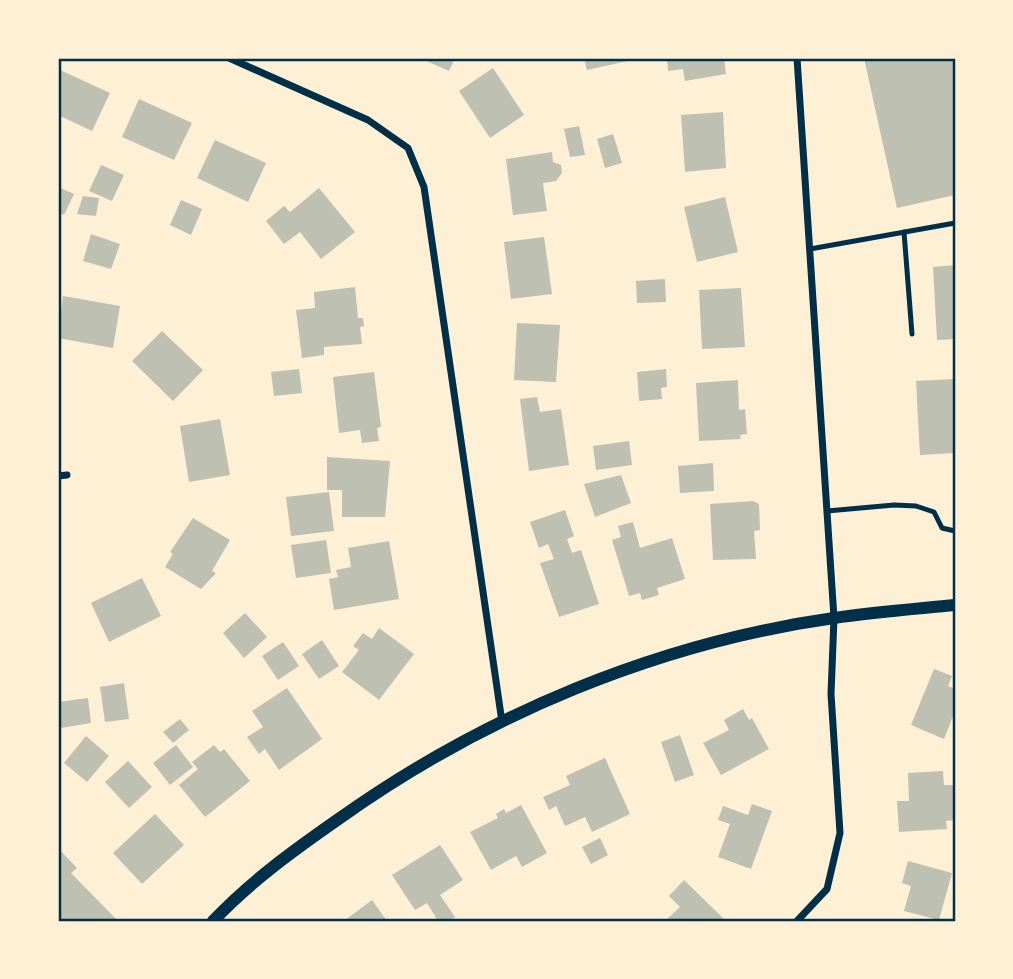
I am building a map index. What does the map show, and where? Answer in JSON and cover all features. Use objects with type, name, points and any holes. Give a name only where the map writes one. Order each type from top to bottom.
[{"type":"street","points":[[229,58],[369,120],[408,148],[424,187],[502,722]]},
{"type":"street","points":[[797,58],[834,618],[831,694],[840,833],[827,889],[797,921]]},
{"type":"street","points":[[58,476],[67,475]]},
{"type":"street","points":[[213,921],[240,892],[276,863],[396,778],[539,702],[643,663],[752,633],[834,618],[955,605]]},
{"type":"lane","points":[[810,249],[955,223]]},
{"type":"lane","points":[[904,232],[912,334]]},
{"type":"lane","points":[[827,511],[916,506],[934,512],[942,528],[955,531]]},
{"type":"building","points":[[420,58],[455,58],[449,71]]},
{"type":"building","points":[[584,58],[628,58],[628,61],[587,70]]},
{"type":"building","points":[[667,58],[724,58],[726,74],[685,81],[683,69],[668,71]]},
{"type":"building","points":[[864,58],[955,58],[955,195],[897,208]]},
{"type":"building","points":[[493,68],[524,115],[490,138],[459,91]]},
{"type":"building","points":[[58,69],[110,93],[92,131],[58,115]]},
{"type":"building","points":[[139,99],[192,123],[174,160],[122,137]]},
{"type":"building","points":[[723,112],[726,168],[685,172],[681,115]]},
{"type":"building","points":[[579,126],[585,155],[570,157],[564,129]]},
{"type":"building","points":[[613,134],[622,163],[605,168],[597,139]]},
{"type":"building","points":[[215,140],[266,163],[248,202],[197,178]]},
{"type":"building","points":[[552,152],[553,162],[561,165],[562,173],[556,181],[543,183],[547,211],[513,215],[506,159]]},
{"type":"building","points":[[101,165],[124,175],[112,201],[89,191]]},
{"type":"building","points":[[58,187],[74,194],[64,215],[58,212]]},
{"type":"building","points":[[319,188],[355,232],[321,259],[300,232],[284,244],[266,221],[284,206],[290,212]]},
{"type":"building","points":[[83,196],[99,198],[96,216],[77,214]]},
{"type":"building","points":[[725,197],[738,252],[697,262],[684,207]]},
{"type":"building","points":[[181,200],[202,209],[191,235],[170,225]]},
{"type":"building","points":[[91,234],[120,244],[111,269],[83,261]]},
{"type":"building","points":[[544,237],[552,294],[511,299],[504,242]]},
{"type":"building","points":[[955,265],[955,339],[937,340],[933,267]]},
{"type":"building","points":[[665,279],[666,302],[637,303],[636,281]]},
{"type":"building","points":[[355,287],[358,318],[363,318],[364,326],[360,327],[362,344],[324,347],[324,355],[302,358],[296,310],[315,308],[314,292]]},
{"type":"building","points":[[741,288],[745,347],[702,349],[699,290]]},
{"type":"building","points":[[63,296],[120,306],[113,348],[58,338]]},
{"type":"building","points":[[517,323],[560,325],[556,382],[514,380]]},
{"type":"building","points":[[162,331],[203,370],[173,401],[132,361]]},
{"type":"building","points":[[299,369],[302,393],[274,396],[271,372]]},
{"type":"building","points":[[666,369],[667,387],[661,388],[662,399],[639,401],[637,372]]},
{"type":"building","points":[[374,372],[381,427],[377,428],[379,441],[362,443],[360,430],[339,433],[333,377]]},
{"type":"building","points":[[955,379],[955,453],[920,455],[916,381]]},
{"type":"building","points":[[738,380],[739,410],[745,409],[747,434],[740,435],[741,439],[699,441],[696,383]]},
{"type":"building","points":[[537,397],[540,412],[561,409],[569,465],[529,471],[520,399]]},
{"type":"building","points":[[220,419],[230,475],[189,482],[180,426]]},
{"type":"building","points":[[629,441],[632,465],[596,470],[593,446]]},
{"type":"building","points":[[327,457],[390,461],[385,517],[342,517],[342,490],[327,490]]},
{"type":"building","points":[[713,463],[714,491],[680,493],[678,466]]},
{"type":"building","points":[[621,475],[631,503],[595,517],[584,484]]},
{"type":"building","points":[[329,492],[334,531],[291,536],[286,497]]},
{"type":"building","points":[[753,501],[759,504],[760,530],[754,531],[756,559],[713,560],[710,504]]},
{"type":"building","points":[[565,510],[574,536],[567,539],[572,553],[581,550],[599,604],[559,617],[540,563],[554,559],[548,544],[539,548],[530,522]]},
{"type":"building","points":[[193,518],[230,540],[212,571],[216,573],[201,589],[165,567],[173,554],[170,552]]},
{"type":"building","points":[[633,522],[640,548],[672,538],[685,579],[657,588],[659,595],[642,600],[640,593],[629,596],[612,540],[621,537],[618,526]]},
{"type":"building","points":[[326,540],[331,573],[296,578],[291,545]]},
{"type":"building","points":[[389,541],[399,599],[334,610],[329,579],[338,577],[336,570],[351,567],[348,548]]},
{"type":"building","points":[[142,578],[161,616],[109,642],[91,603]]},
{"type":"building","points":[[245,613],[267,637],[244,658],[223,633]]},
{"type":"building","points":[[379,628],[414,654],[379,700],[342,672],[359,650],[353,646],[363,633],[372,639]]},
{"type":"building","points":[[322,640],[339,666],[319,679],[302,654]]},
{"type":"building","points":[[283,642],[299,666],[278,680],[262,656]]},
{"type":"building","points":[[934,669],[952,676],[948,686],[955,689],[955,711],[944,739],[911,725]]},
{"type":"building","points":[[124,683],[129,719],[105,722],[100,687]]},
{"type":"building","points":[[287,688],[322,739],[279,770],[265,749],[259,754],[247,737],[263,727],[252,711]]},
{"type":"building","points":[[88,698],[91,723],[61,728],[58,702]]},
{"type":"building","points":[[743,709],[749,720],[752,718],[769,749],[721,775],[703,743],[729,730],[724,720]]},
{"type":"building","points":[[180,719],[189,730],[173,743],[163,732]]},
{"type":"building","points":[[680,735],[694,775],[675,782],[661,742]]},
{"type":"building","points":[[86,736],[109,756],[87,782],[64,763]]},
{"type":"building","points":[[176,745],[193,767],[170,785],[153,763]]},
{"type":"building","points":[[214,745],[220,752],[224,749],[250,781],[205,817],[179,785],[198,769],[192,762]]},
{"type":"building","points":[[605,758],[630,814],[592,832],[585,817],[565,826],[556,806],[549,810],[543,797],[570,785],[566,776]]},
{"type":"building","points":[[128,761],[152,787],[129,808],[105,782]]},
{"type":"building","points":[[943,771],[944,785],[955,785],[955,820],[946,821],[947,829],[899,832],[897,801],[909,801],[908,773]]},
{"type":"building","points":[[752,804],[772,811],[751,869],[718,857],[730,824],[718,820],[723,806],[748,815]]},
{"type":"building","points":[[521,805],[547,853],[522,867],[516,856],[491,870],[470,832],[498,818],[496,814],[504,809],[506,813]]},
{"type":"building","points":[[155,814],[184,845],[142,884],[113,853]]},
{"type":"building","points":[[600,838],[608,855],[591,864],[582,847]]},
{"type":"building","points":[[440,845],[463,880],[440,895],[455,917],[449,921],[438,921],[427,903],[415,910],[392,875]]},
{"type":"building","points":[[58,848],[77,868],[71,873],[118,921],[58,921]]},
{"type":"building","points":[[908,861],[952,873],[939,920],[904,911],[911,886],[902,883]]},
{"type":"building","points":[[684,880],[726,921],[665,921],[680,907],[669,896]]},
{"type":"building","points":[[372,900],[387,921],[344,921]]}]
